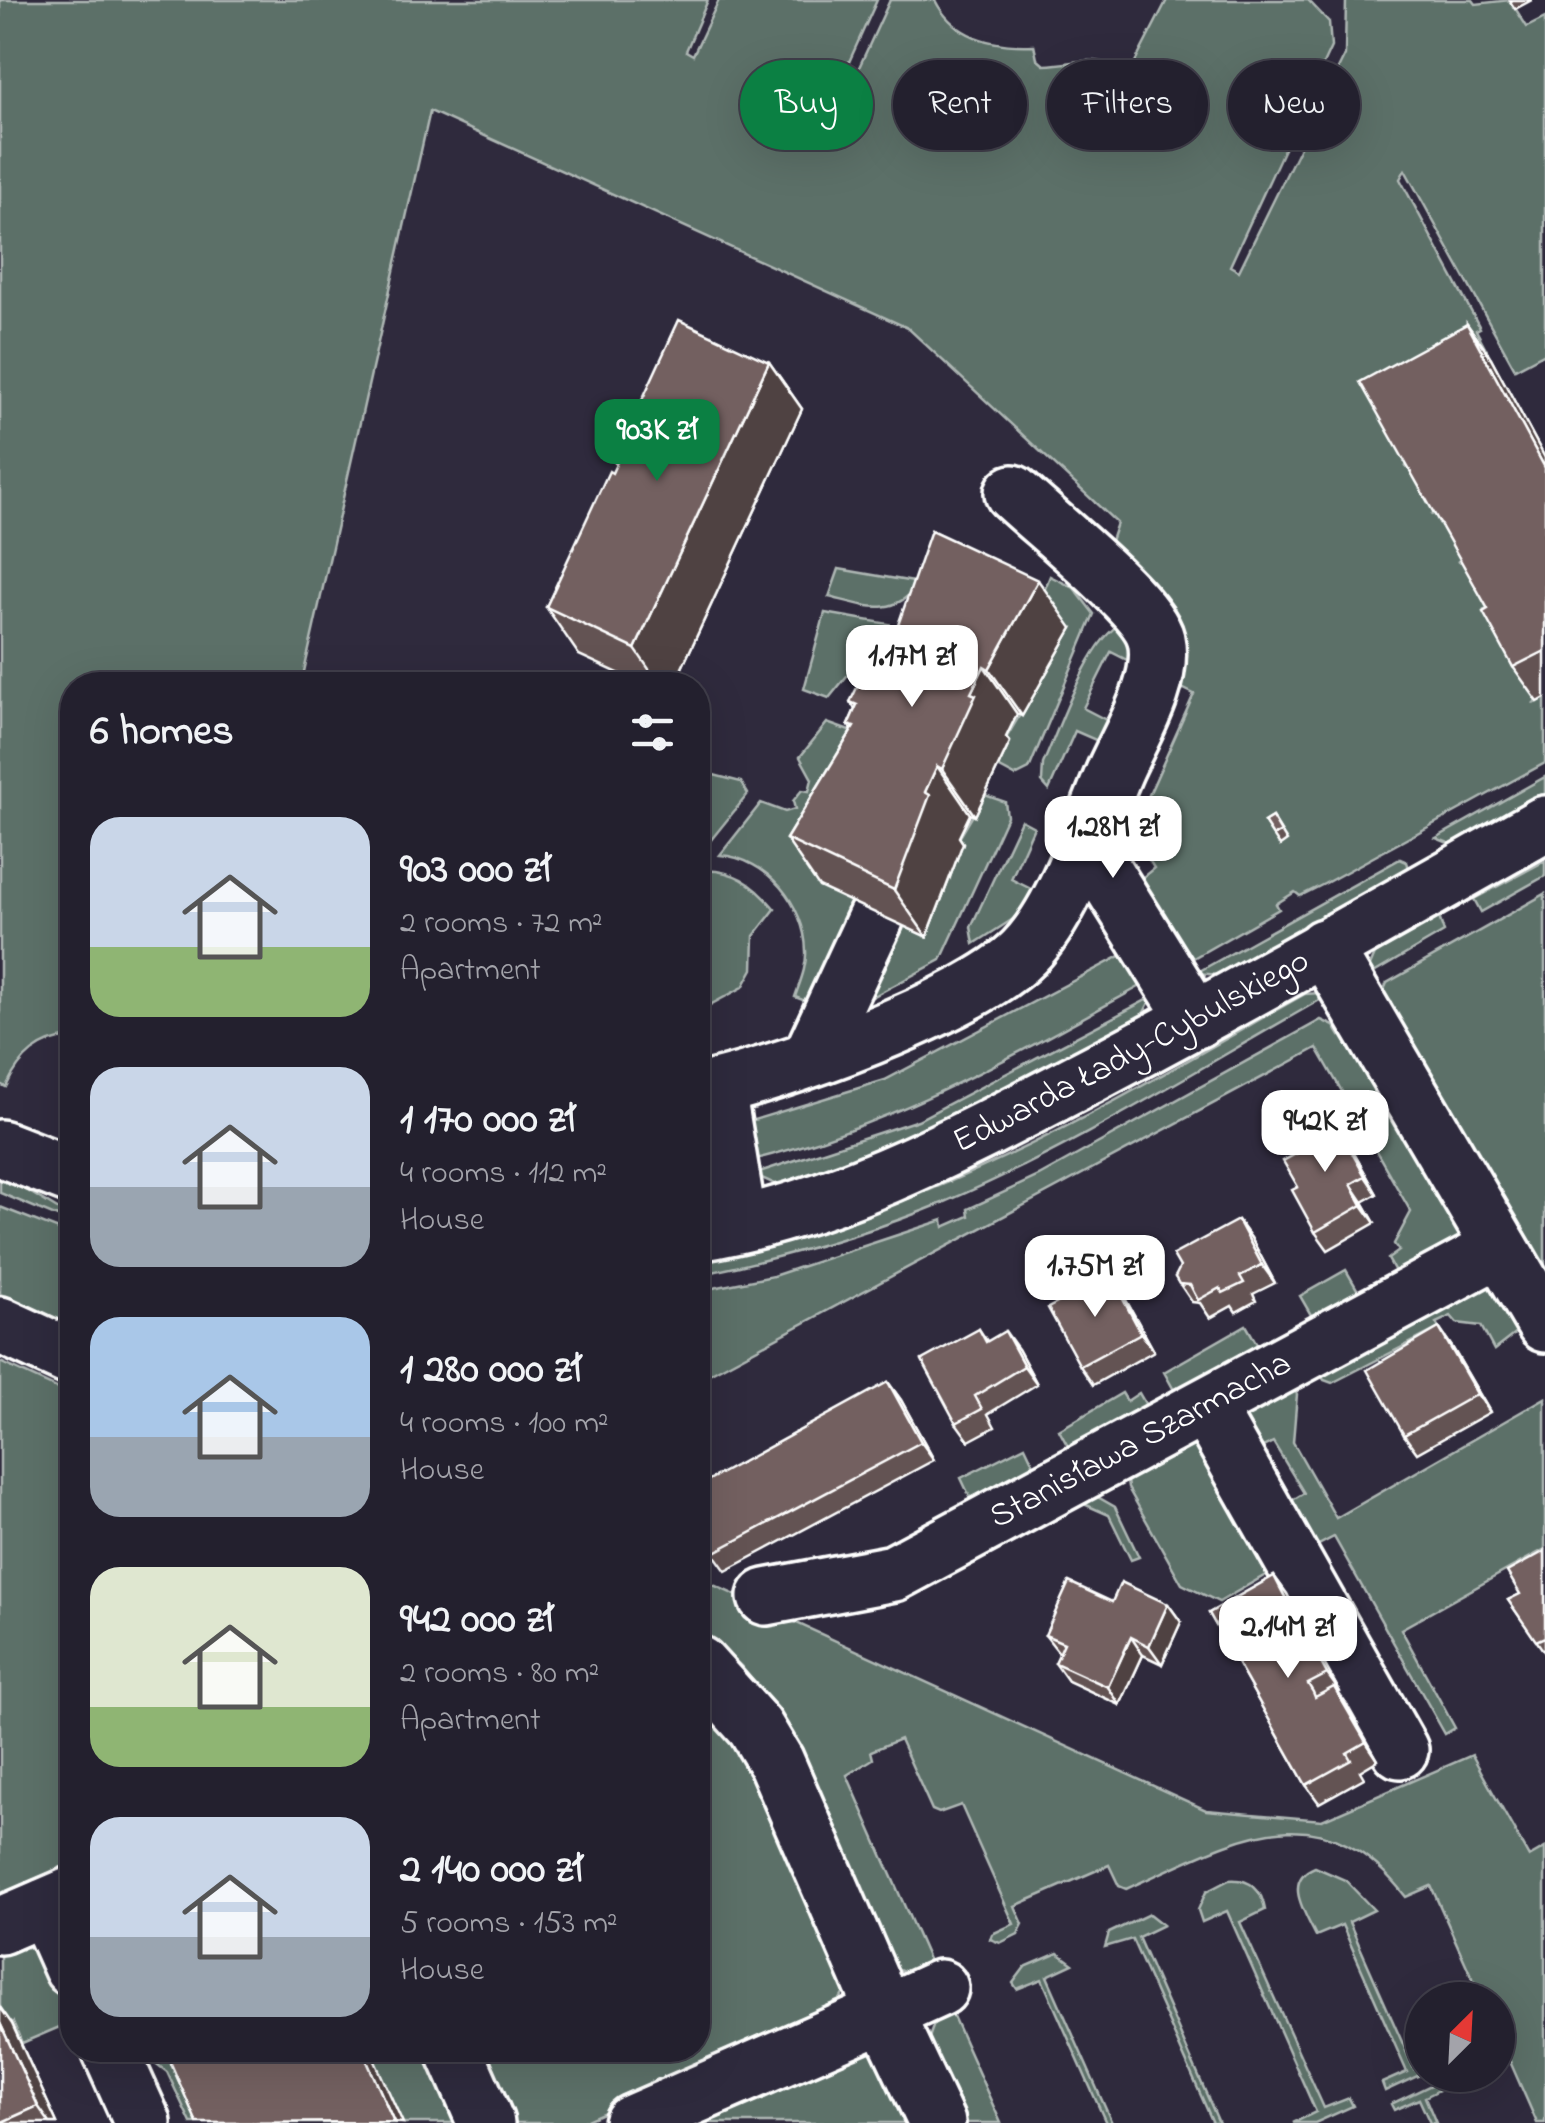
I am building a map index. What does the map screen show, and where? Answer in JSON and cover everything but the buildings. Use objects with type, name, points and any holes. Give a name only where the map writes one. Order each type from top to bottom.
[{"type":"street","points":[[710,1089],[937,1009],[1024,952],[1050,916],[1142,708],[1157,664],[1156,636],[1140,610],[1012,493]]},
{"type":"street","name":"Edwarda Łady-Cybulskiego","points":[[718,1228],[814,1203],[916,1167],[1196,1020],[1545,824]]},
{"type":"street","points":[[1084,840],[1196,1020]]},
{"type":"street","points":[[812,1055],[876,917]]},
{"type":"street","points":[[1324,947],[1545,1324]]},
{"type":"street","points":[[710,1128],[718,1228]]},
{"type":"street","points":[[0,1148],[60,1171]]},
{"type":"street","name":"Stanisława Szarmacha","points":[[766,1597],[894,1574],[1500,1248]]},
{"type":"street","points":[[0,1325],[60,1352]]},
{"type":"street","points":[[1207,1409],[1400,1750]]},
{"type":"street","points":[[710,1677],[755,1726],[776,1762],[937,2123]]},
{"type":"street","points":[[39,1909],[60,1947]]},
{"type":"street","points":[[640,2122],[940,1988]]},
{"type":"street","points":[[115,2062],[143,2123]]},
{"type":"street","points":[[459,2062],[486,2123]]},
{"type":"green space","points":[[0,0],[708,0],[686,51],[693,55],[719,0],[877,0],[850,60],[740,60],[740,150],[873,150],[873,60],[862,60],[890,0],[935,0],[953,23],[977,38],[1034,45],[1037,59],[1047,65],[1047,150],[1208,150],[1208,60],[1136,60],[1167,0],[1308,0],[1329,22],[1331,47],[1325,60],[1228,60],[1228,150],[1283,150],[1230,266],[1239,271],[1298,150],[1360,150],[1360,60],[1343,60],[1346,0],[1473,0],[1476,4],[1510,0],[1527,27],[1545,18],[1545,353],[1515,369],[1405,170],[1400,179],[1480,328],[1476,330],[1491,358],[1379,418],[1385,418],[1409,464],[1405,467],[1410,465],[1435,511],[1431,515],[1436,513],[1461,559],[1457,562],[1462,561],[1487,608],[1483,611],[1492,607],[1537,700],[1533,704],[1545,698],[1545,763],[1324,884],[1300,896],[1295,892],[1276,904],[1279,909],[1181,965],[1137,882],[1154,868],[1125,820],[1105,827],[1113,804],[1140,815],[1194,694],[1170,682],[1106,556],[1117,523],[908,328],[430,111],[304,672],[60,672],[60,1039],[32,1052],[6,1087],[0,1084]]},
{"type":"green space","points":[[839,569],[919,583],[900,602],[867,606],[829,597]]},
{"type":"green space","points":[[1050,576],[1074,588],[1094,614],[1029,769],[1015,776],[998,767],[1009,743],[1005,740],[1071,628],[1036,611]]},
{"type":"green space","points":[[825,613],[889,624],[829,698],[804,689]]},
{"type":"green space","points":[[1122,623],[1137,665],[1111,652],[1083,708],[1110,722],[1100,742],[1075,731],[1049,790],[1042,782],[1043,764],[1066,708],[1098,647]]},
{"type":"green space","points":[[827,723],[886,744],[856,904],[813,1004],[795,997],[806,951],[799,917],[791,901],[768,875],[753,865],[720,855],[761,803],[785,812],[795,809],[793,801],[802,790],[809,791],[812,779],[800,757]]},
{"type":"green space","points":[[710,774],[741,782],[748,794],[710,841]]},
{"type":"green space","points":[[1545,777],[1545,796],[1456,846],[1436,838]]},
{"type":"green space","points":[[985,795],[1005,802],[1007,816],[941,960],[859,1004],[892,921],[927,936],[950,878],[947,876],[958,840]]},
{"type":"green space","points":[[1021,820],[1034,827],[1011,879],[1033,890],[1021,914],[974,944],[971,927]]},
{"type":"green space","points":[[1400,859],[1407,862],[1411,874],[1220,975],[1196,973]]},
{"type":"green space","points":[[1545,861],[1545,876],[1481,912],[1474,899]]},
{"type":"green space","points":[[710,870],[741,879],[775,909],[754,936],[753,969],[743,987],[710,1005]]},
{"type":"green space","points":[[1545,894],[1545,1306],[1382,994],[1387,983]]},
{"type":"green space","points":[[1439,917],[1444,932],[1365,978],[1375,954]]},
{"type":"green space","points":[[1130,951],[1150,981],[1100,1009],[903,1108],[799,1147],[744,1162],[737,1125],[885,1080]]},
{"type":"green space","points":[[1305,994],[1327,996],[1091,1131],[994,1180],[854,1235],[710,1272],[710,1255],[779,1241],[859,1217],[1012,1153],[1087,1116]]},
{"type":"green space","points":[[1152,997],[1139,1022],[1010,1094],[879,1151],[777,1185],[753,1174],[918,1120]]},
{"type":"green space","points":[[1321,1020],[1334,1026],[1340,1036],[1351,1029],[1469,1232],[1405,1289],[1388,1259],[1399,1251],[1394,1244],[1411,1212],[1317,1048],[710,1374],[710,1289],[773,1276],[943,1220],[944,1227],[969,1216],[968,1209],[1039,1176]]},
{"type":"green space","points":[[0,1174],[60,1211],[60,1218],[0,1193]]},
{"type":"green space","points":[[0,1207],[60,1230],[60,1322],[0,1294]]},
{"type":"green space","points":[[1346,1270],[1368,1308],[1322,1334],[1300,1296]]},
{"type":"green space","points":[[1477,1284],[1497,1286],[1521,1329],[1494,1350],[1481,1326],[1457,1323],[1451,1316],[1436,1323],[1439,1328],[1332,1383],[1324,1380],[1320,1373]]},
{"type":"green space","points":[[1246,1325],[1267,1361],[1184,1408],[1164,1372]]},
{"type":"green space","points":[[0,1362],[60,1390],[60,1868],[0,1895]]},
{"type":"green space","points":[[1289,1382],[1297,1394],[1293,1442],[1336,1518],[1545,1398],[1545,1549],[1401,1629],[1455,1728],[1445,1734],[1334,1537],[1305,1552],[1281,1507],[1304,1493],[1273,1442],[1248,1454],[1238,1409]]},
{"type":"green space","points":[[1122,1393],[1127,1401],[1139,1393],[1150,1412],[1071,1452],[1059,1430]]},
{"type":"green space","points":[[1193,1438],[1281,1566],[1219,1602],[1182,1584],[1128,1488],[1126,1474]]},
{"type":"green space","points":[[1025,1446],[1043,1484],[978,1514],[961,1478]]},
{"type":"green space","points":[[1089,1492],[1115,1507],[1139,1557],[1131,1560],[1109,1515],[1068,1497]]},
{"type":"green space","points":[[710,1583],[1206,1810],[1322,1820],[1472,1755],[1529,1857],[1545,1848],[1545,2123],[1537,2123],[1515,2073],[1515,1982],[1474,1982],[1431,1886],[1406,1897],[1373,1862],[1340,1841],[1307,1832],[1273,1833],[1202,1854],[1126,1889],[1119,1886],[1109,1865],[1015,1906],[1023,1924],[1018,1934],[1000,1943],[990,1939],[992,1934],[1014,1924],[961,1805],[939,1813],[932,1810],[900,1739],[871,1751],[873,1759],[847,1775],[930,1964],[908,1972],[899,1969],[894,1966],[772,1705],[741,1666],[710,1637]]},
{"type":"green space","points":[[710,1707],[752,1765],[847,1987],[833,2012],[580,2123],[503,2123],[476,2062],[710,2062]]},
{"type":"green space","points":[[1315,1867],[1345,1880],[1374,1910],[1349,1922],[1405,2049],[1405,2067],[1342,1925],[1316,1936],[1299,1898],[1298,1888],[1305,1873]]},
{"type":"green space","points":[[1229,1880],[1249,1883],[1261,1897],[1265,1910],[1240,1922],[1324,2108],[1349,2098],[1353,2106],[1315,2123],[1293,2123],[1316,2112],[1227,1911],[1202,1922],[1198,1910],[1206,1892]]},
{"type":"green space","points":[[1149,1914],[1163,1925],[1138,1937],[1219,2123],[1213,2123],[1132,1939],[1105,1947],[1109,1933]]},
{"type":"green space","points":[[25,1945],[42,1953],[60,1988],[60,2027],[22,2043],[13,2022],[0,2028],[0,1947]]},
{"type":"green space","points":[[1058,1953],[1073,1964],[1047,1976],[1112,2123],[1106,2123],[1042,1979],[1017,1989],[1013,1983],[1025,1967]]},
{"type":"green space","points":[[952,2014],[1001,2123],[967,2123],[929,2038],[935,2021]]},
{"type":"green space","points":[[869,2046],[879,2053],[914,2123],[681,2123]]},
{"type":"green space","points":[[154,2062],[434,2062],[462,2123],[191,2123],[167,2072]]},
{"type":"green space","points":[[1405,2073],[1405,2082],[1385,2091],[1382,2083]]},
{"type":"green space","points":[[1416,2092],[1435,2092],[1425,2097],[1436,2123],[1430,2123],[1419,2099],[1394,2110],[1391,2104]]}]
